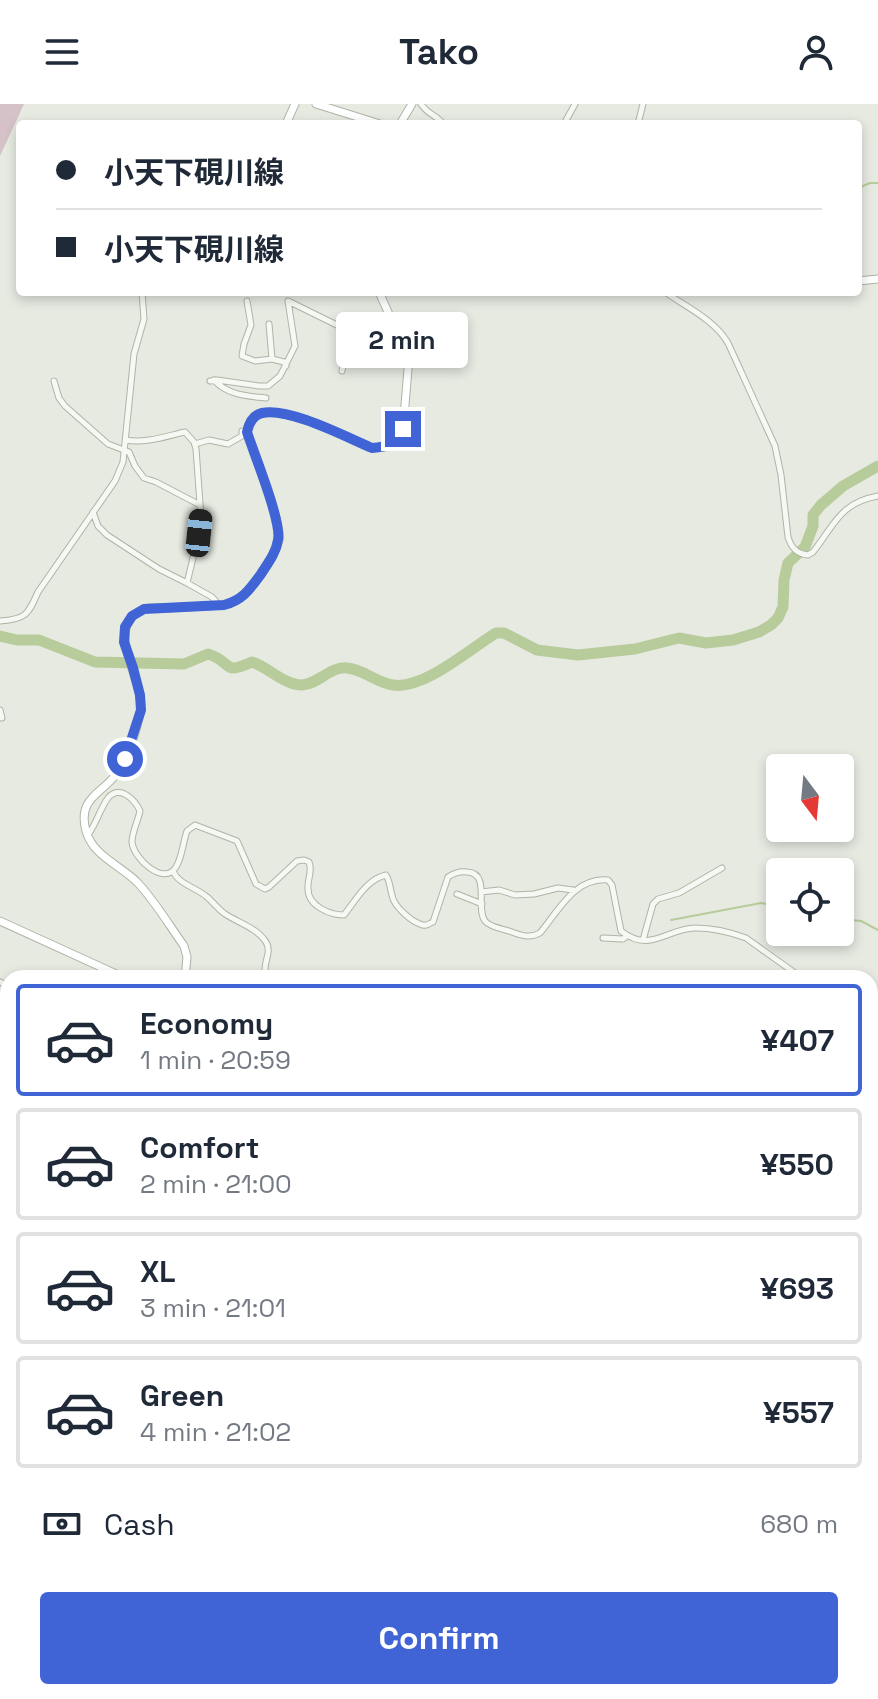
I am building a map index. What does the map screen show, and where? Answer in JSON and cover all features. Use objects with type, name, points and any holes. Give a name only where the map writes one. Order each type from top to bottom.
[{"type":"main road","points":[[316,104],[367,120]]},
{"type":"main road","points":[[186,970],[184,946],[136,881],[105,858],[87,835],[84,820],[84,809],[90,799],[122,766],[141,710],[140,695],[124,642],[125,627],[132,616],[144,609],[234,603],[246,595],[275,553],[280,537],[277,519],[247,432],[249,423],[257,415],[263,412],[294,417],[372,448],[395,442],[403,429],[409,357],[405,342],[381,296]]},
{"type":"main road","points":[[0,921],[107,970]]},
{"type":"street","points":[[421,104],[427,113]]},
{"type":"street","points":[[410,108],[441,120]]},
{"type":"street","points":[[0,621],[16,620],[29,612],[38,592],[115,481],[125,450],[134,354],[144,319],[142,296]]},
{"type":"street","points":[[671,296],[709,322],[728,343],[775,446],[788,537],[799,553],[808,555],[813,552],[843,510],[855,502],[878,496]]},
{"type":"street","points":[[247,301],[251,325],[242,356],[255,361],[272,359],[284,362],[286,366]]},
{"type":"street","points":[[266,398],[235,394],[220,388],[212,380],[268,386],[280,376],[295,346],[288,301],[349,331],[342,371]]},
{"type":"street","points":[[269,324],[272,359]]},
{"type":"street","points":[[54,381],[65,406],[108,444],[129,452],[144,478],[200,505]]},
{"type":"street","points":[[195,444],[209,440],[228,444],[242,436],[242,431]]},
{"type":"street","points":[[126,440],[156,439],[185,432],[195,444],[201,517],[187,583]]},
{"type":"street","points":[[93,512],[98,526],[107,535],[159,569],[212,597],[220,605]]},
{"type":"street","points":[[0,710],[2,718]]},
{"type":"street","points":[[87,835],[95,826],[108,798],[122,793],[128,795],[140,811],[132,842],[137,856],[156,871],[163,874],[173,871],[187,831],[195,825],[237,841],[256,884],[265,889],[297,861],[309,862],[311,869],[307,890],[310,897],[318,907],[333,915],[344,915],[370,883],[380,875],[386,875],[394,901],[402,912],[420,925],[433,922],[448,877],[470,871],[480,882],[483,918],[488,924],[525,937],[540,933],[574,890],[585,882],[608,880],[612,885],[621,931],[627,936],[660,940],[692,928],[736,935],[791,970]]},
{"type":"street","points":[[643,940],[653,904],[658,899],[679,893],[722,868]]},
{"type":"street","points":[[173,871],[175,877],[205,895],[225,914],[247,925],[265,941],[269,954],[264,970]]},
{"type":"street","points":[[481,892],[499,890],[515,895],[558,888],[574,890]]},
{"type":"street","points":[[457,894],[482,904]]},
{"type":"street","points":[[603,938],[623,939],[627,936]]},
{"type":"shaded area","points":[[0,104],[24,104],[16,120],[0,156]]},
{"type":"waterway","points":[[862,186],[878,183]]},
{"type":"waterway","points":[[0,636],[39,640],[95,662],[184,664],[208,654],[231,668],[252,662],[289,682],[302,685],[341,668],[359,671],[387,684],[405,685],[433,675],[496,633],[504,633],[537,650],[578,655],[635,649],[679,638],[706,643],[733,640],[759,632],[778,618],[783,607],[788,563],[805,547],[813,526],[813,515],[843,486],[878,466]]},
{"type":"waterway","points":[[671,920],[766,904]]},
{"type":"waterway","points":[[854,920],[878,930]]},
{"type":"route","points":[[125,759],[141,710],[140,695],[124,642],[125,627],[132,616],[144,609],[234,603],[246,595],[275,553],[280,537],[277,519],[247,432],[249,423],[263,412],[275,413],[319,426],[372,448],[395,442],[403,429]]}]
